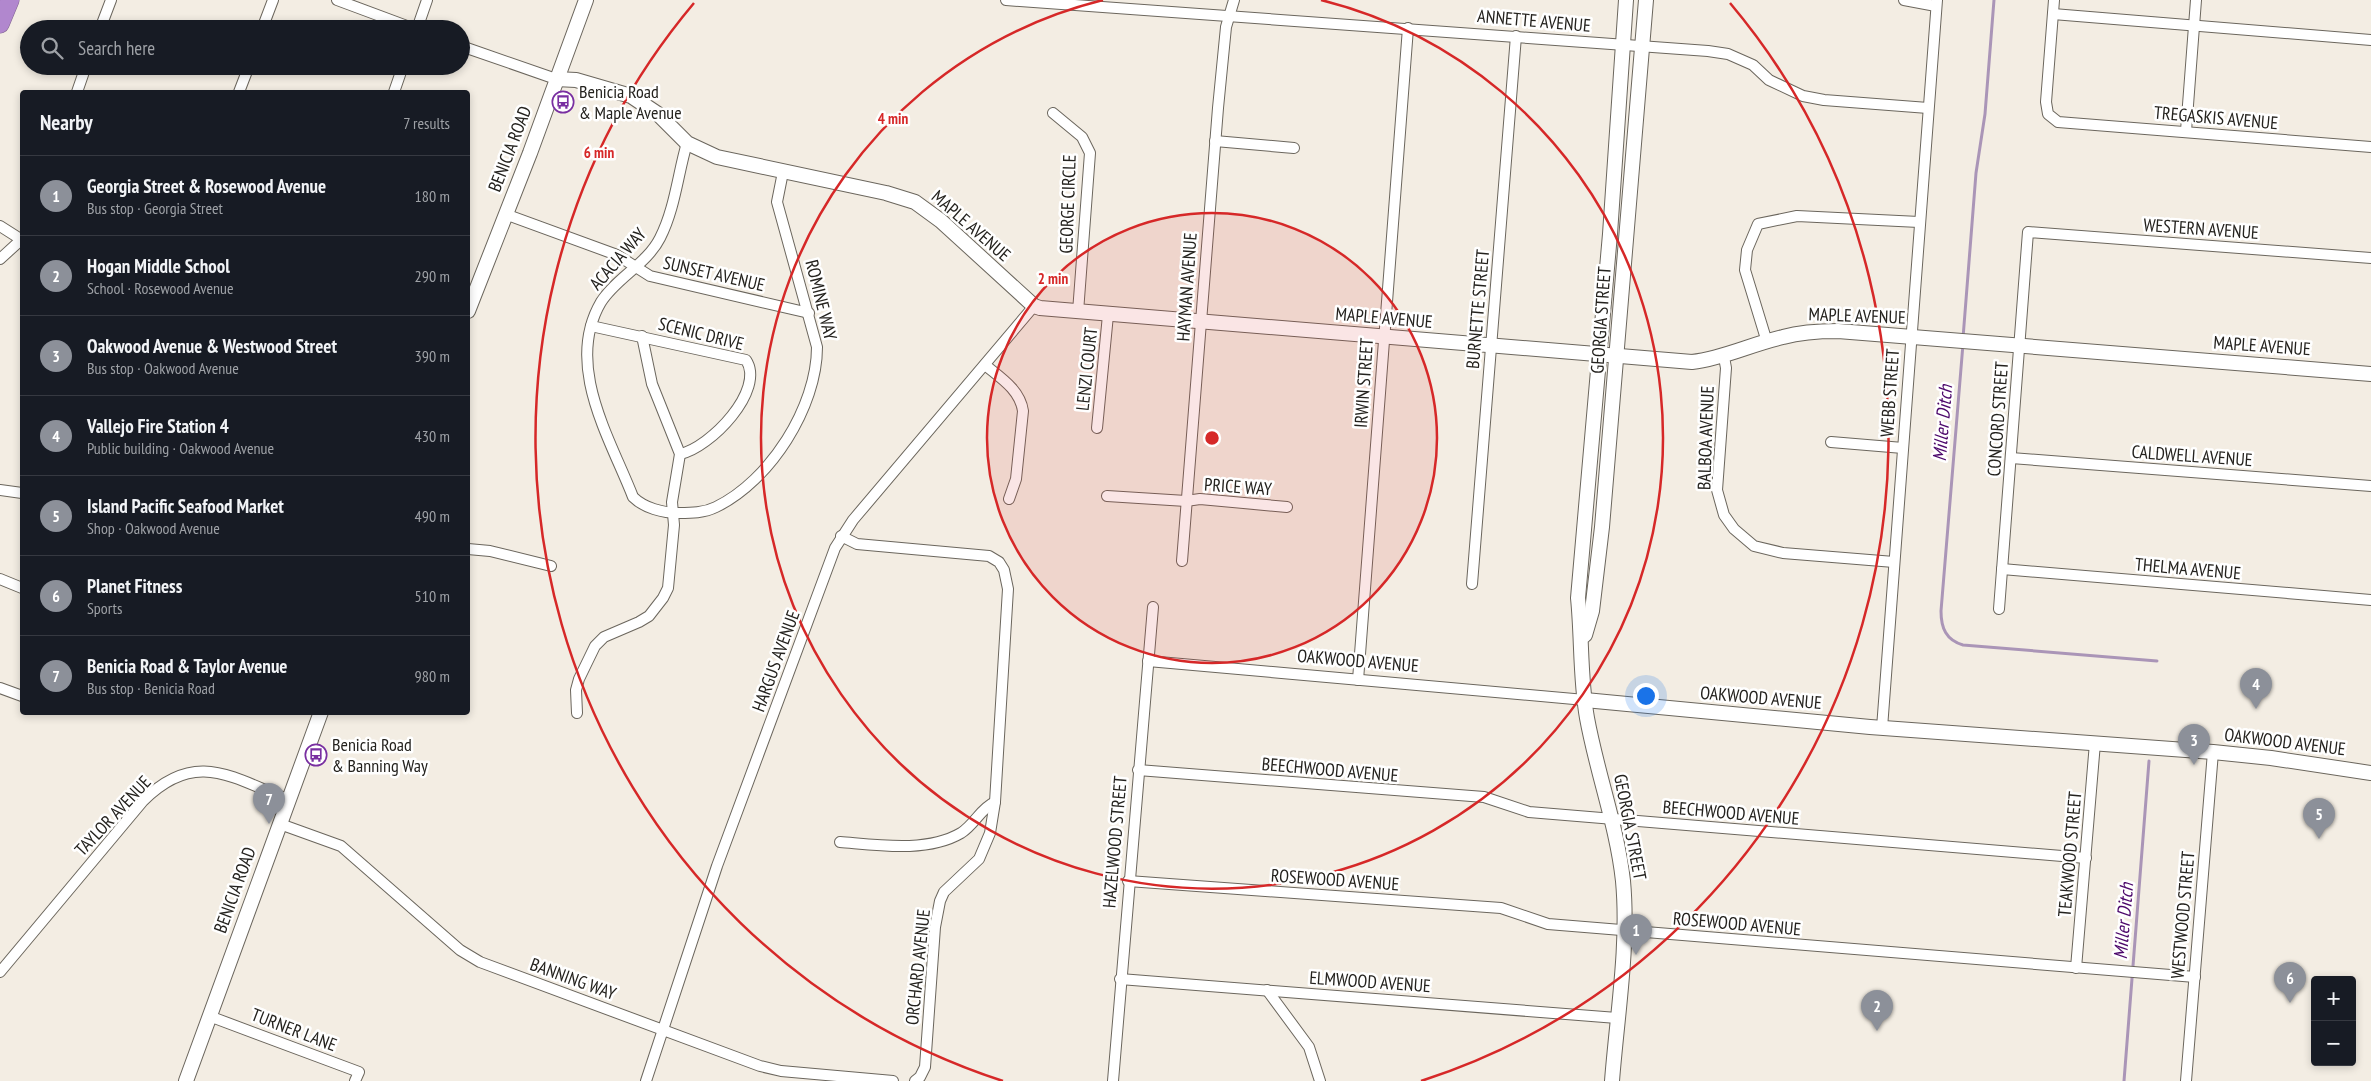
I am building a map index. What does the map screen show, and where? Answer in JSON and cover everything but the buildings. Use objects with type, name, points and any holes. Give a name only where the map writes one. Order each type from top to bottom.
[{"type":"highway","points":[[0,24],[10,0]]},
{"type":"main road","name":"BENICIA ROAD","points":[[470,306],[586,0]]},
{"type":"main road","name":"GEORGIA STREET","points":[[1612,1081],[1624,930],[1623,880],[1585,700],[1583,640],[1578,598],[1626,0]]},
{"type":"main road","name":"GEORGIA STREET","points":[[1583,640],[1592,611],[1598,564],[1618,356],[1646,0]]},
{"type":"main road","name":"MAPLE AVENUE","points":[[556,80],[576,80],[631,96],[658,114],[687,143],[717,157],[886,193],[915,202],[941,221],[1034,306],[1078,312],[1692,362],[1724,357],[1767,342],[1810,331],[1964,341],[2371,374]]},
{"type":"main road","name":"OAKWOOD AVENUE","points":[[1585,700],[1882,728],[2213,752],[2271,758],[2371,773]]},
{"type":"main road","name":"BENICIA ROAD","points":[[186,1081],[320,715]]},
{"type":"street","points":[[103,20],[111,0]]},
{"type":"street","points":[[265,20],[273,0]]},
{"type":"street","points":[[337,0],[391,20]]},
{"type":"street","points":[[420,20],[428,0]]},
{"type":"street","name":"ANNETTE AVENUE","points":[[1006,0],[1516,36],[1728,54],[1753,65],[1769,80],[1802,96],[1824,100],[1928,108]]},
{"type":"street","name":"HAYMAN AVENUE","points":[[1182,561],[1215,141],[1229,16],[1234,0]]},
{"type":"street","points":[[1904,0],[1937,3]]},
{"type":"street","points":[[2054,0],[2053,14],[2371,40]]},
{"type":"street","points":[[2186,132],[2196,0]]},
{"type":"street","name":"WEBB STREET","points":[[1882,728],[1937,3]]},
{"type":"street","name":"TREGASKIS AVENUE","points":[[2053,14],[2046,102],[2048,114],[2058,122],[2371,147]]},
{"type":"street","name":"IRWIN STREET","points":[[1358,680],[1408,28]]},
{"type":"street","name":"BURNETTE STREET","points":[[1472,584],[1516,36]]},
{"type":"street","name":"MAPLE AVENUE","points":[[470,49],[556,80]]},
{"type":"street","points":[[78,90],[83,75]]},
{"type":"street","points":[[240,90],[246,75]]},
{"type":"street","points":[[395,90],[401,75]]},
{"type":"street","name":"GEORGE CIRCLE","points":[[1053,113],[1082,136],[1090,153],[1078,312]]},
{"type":"street","points":[[1215,141],[1294,148]]},
{"type":"street","name":"ACACIA WAY","points":[[672,513],[641,505],[633,497],[588,381],[586,358],[591,326],[602,302],[659,239],[666,223],[687,143]]},
{"type":"street","name":"ROMINE WAY","points":[[672,513],[698,512],[715,508],[752,482],[774,457],[797,420],[811,390],[815,376],[817,347],[777,202],[783,172]]},
{"type":"street","name":"SUNSET AVENUE","points":[[505,214],[617,255],[634,268],[650,276],[809,313]]},
{"type":"street","points":[[1767,342],[1745,270],[1747,250],[1758,224],[1797,216],[1919,222]]},
{"type":"street","points":[[0,226],[20,239]]},
{"type":"street","name":"WESTERN AVENUE","points":[[2028,232],[2371,258]]},
{"type":"street","name":"CONCORD STREET","points":[[1999,610],[2028,232]]},
{"type":"street","points":[[0,259],[20,242]]},
{"type":"street","name":"HARGUS AVENUE","points":[[646,1081],[717,866],[825,572],[841,536],[1034,306]]},
{"type":"street","name":"LENZI COURT","points":[[1098,428],[1108,314]]},
{"type":"street","name":"SCENIC DRIVE","points":[[591,326],[746,360],[751,368],[749,385],[736,409],[720,430],[702,446],[680,454]]},
{"type":"street","name":"SCENIC DRIVE","points":[[577,714],[576,690],[579,679],[595,646],[604,637],[644,619],[663,598],[668,588],[674,525],[672,513],[680,454],[652,384],[642,336]]},
{"type":"street","name":"BALBOA AVENUE","points":[[1724,357],[1726,368],[1718,490],[1724,515],[1734,529],[1754,546],[1783,553],[1894,562]]},
{"type":"street","points":[[985,364],[1011,388],[1022,402],[1023,411],[1016,479],[1009,499]]},
{"type":"street","points":[[1831,442],[1903,448]]},
{"type":"street","name":"CALDWELL AVENUE","points":[[2011,458],[2371,486]]},
{"type":"street","points":[[0,490],[20,493]]},
{"type":"street","name":"PRICE WAY","points":[[1107,496],[1186,501],[1200,499],[1287,507]]},
{"type":"street","name":"ORCHARD AVENUE","points":[[841,536],[856,544],[989,556],[996,559],[1004,570],[1008,589],[995,802],[990,833],[979,860],[944,892],[940,900],[935,927],[925,1067],[921,1080]]},
{"type":"street","points":[[470,549],[490,551],[551,566]]},
{"type":"street","name":"THELMA AVENUE","points":[[2002,569],[2371,600]]},
{"type":"street","points":[[0,580],[20,587]]},
{"type":"street","name":"HAZELWOOD STREET","points":[[1113,1081],[1128,881],[1153,607]]},
{"type":"street","name":"OAKWOOD AVENUE","points":[[1148,662],[1585,700]]},
{"type":"street","points":[[0,688],[20,695]]},
{"type":"street","name":"TEAKWOOD STREET","points":[[2076,968],[2095,744]]},
{"type":"street","name":"WESTWOOD STREET","points":[[2186,1081],[2213,752]]},
{"type":"street","name":"BEECHWOOD AVENUE","points":[[1138,770],[1484,797],[1529,812],[2086,858]]},
{"type":"street","name":"TAYLOR AVENUE","points":[[0,972],[143,801],[167,781],[188,772],[206,771],[240,780],[289,800]]},
{"type":"street","points":[[840,842],[901,847],[934,842],[962,832],[985,807],[995,802]]},
{"type":"street","name":"BANNING WAY","points":[[280,824],[334,842],[348,850],[460,950],[480,962],[770,1069],[893,1081]]},
{"type":"street","name":"ROSEWOOD AVENUE","points":[[1128,881],[1501,908],[1548,924],[2195,977]]},
{"type":"street","name":"ELMWOOD AVENUE","points":[[1120,979],[1617,1018]]},
{"type":"street","points":[[1267,990],[1309,1047],[1320,1081]]},
{"type":"street","name":"TURNER LANE","points":[[209,1016],[359,1072],[356,1081]]},
{"type":"waterway","name":"Miller Ditch","points":[[1963,338],[1976,173],[1985,114],[1994,0]]},
{"type":"waterway","name":"Miller Ditch","points":[[1963,344],[1941,611],[1943,628],[1952,640],[1963,645],[2157,661]]},
{"type":"waterway","name":"Miller Ditch","points":[[2124,1081],[2149,761]]},
{"type":"place","name":"Benicia Road & Maple Avenue","points":[[563,102]]},
{"type":"place","name":"Vallejo Fire Station 4","points":[[2256,709]]},
{"type":"place","name":"Benicia Road & Banning Way","points":[[316,755]]},
{"type":"place","name":"Oakwood Avenue & Westwood Street","points":[[2194,765]]},
{"type":"place","name":"Benicia Road & Taylor Avenue","points":[[269,824]]},
{"type":"place","name":"Island Pacific Seafood Market","points":[[2319,839]]},
{"type":"place","name":"Georgia Street & Rosewood Avenue","points":[[1636,955]]},
{"type":"place","name":"Planet Fitness","points":[[2290,1003]]},
{"type":"place","name":"Hogan Middle School","points":[[1877,1031]]}]
